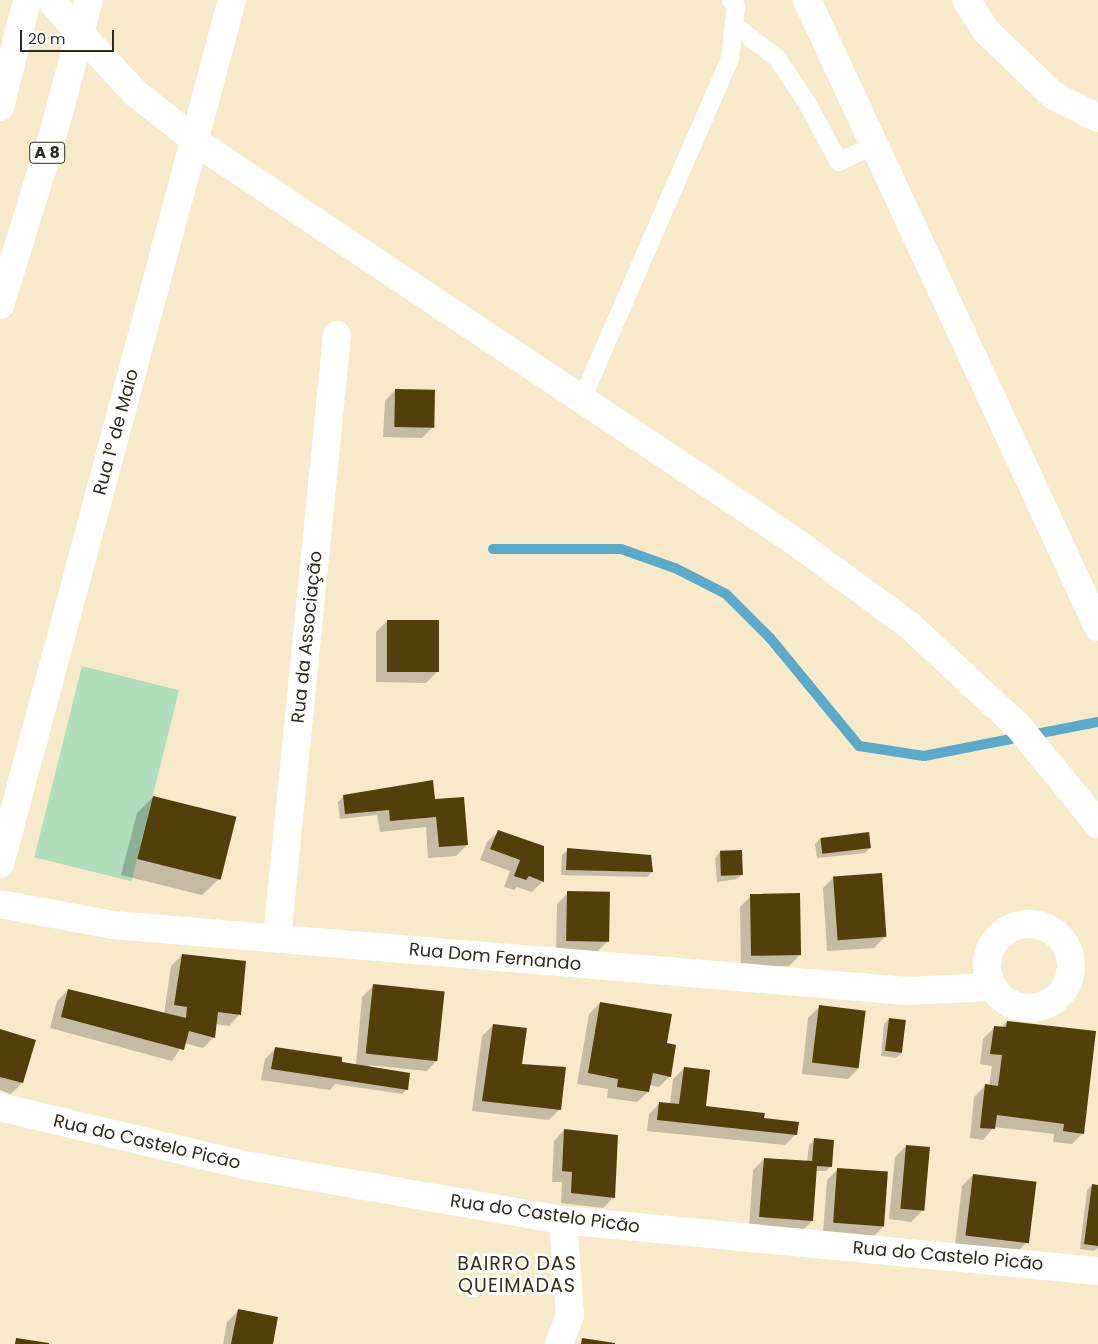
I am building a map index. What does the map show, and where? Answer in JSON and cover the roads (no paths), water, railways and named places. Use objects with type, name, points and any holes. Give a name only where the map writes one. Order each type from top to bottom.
[{"type":"main road","points":[[0,107],[27,0]]},
{"type":"main road","points":[[50,0],[134,92],[205,148],[793,540],[910,626],[1018,726],[1098,824]]},
{"type":"main road","name":"A 8","points":[[0,305],[55,127],[89,0]]},
{"type":"main road","name":"Rua 1º de Maio","points":[[0,864],[232,0]]},
{"type":"main road","points":[[807,0],[1098,627]]},
{"type":"main road","points":[[966,0],[986,31],[1054,96],[1098,118]]},
{"type":"main road","name":"Rua da Associação","points":[[277,938],[337,335]]},
{"type":"main road","name":"Rua Dom Fernando","points":[[0,904],[112,925],[907,991],[992,987]]},
{"type":"main road","name":"Rua do Castelo Picão","points":[[0,1107],[244,1166],[563,1220],[1098,1271]]},
{"type":"main road","points":[[559,1344],[570,1315],[563,1220]]},
{"type":"lane","points":[[582,399],[730,58],[736,6],[731,0]]},
{"type":"lane","points":[[734,25],[778,59],[808,105],[839,162],[874,146]]},
{"type":"waterway","points":[[493,549],[621,549],[675,568],[726,594],[770,638],[859,746],[924,756],[1098,722]]},
{"type":"district","name":"BAIRRO DAS QUEIMADAS","points":[[517,1275]]}]
